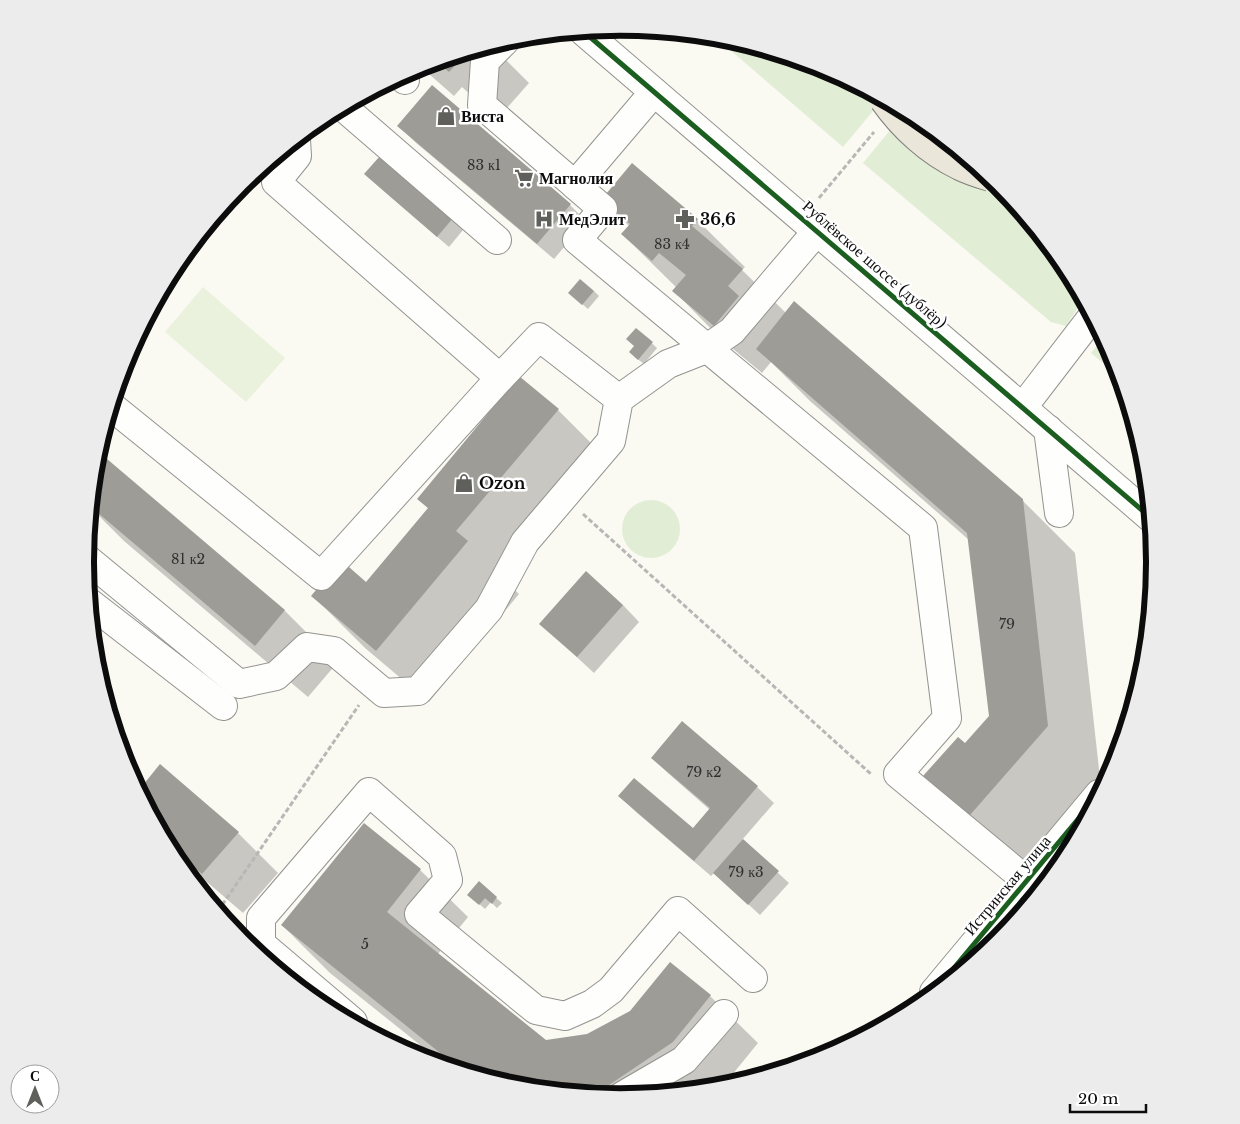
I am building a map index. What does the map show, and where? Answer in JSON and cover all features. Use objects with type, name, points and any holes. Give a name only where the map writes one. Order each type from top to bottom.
[{"type":"main road","points":[[896,115],[923,143],[959,166],[970,170]]},
{"type":"street","name":"Рублёвское шоссе (дублёр)","points":[[590,37],[1143,511]]},
{"type":"street","points":[[494,52],[485,61],[482,105],[603,209],[577,240],[923,528],[948,718],[898,774],[1027,882]]},
{"type":"street","points":[[575,186],[654,92]]},
{"type":"street","points":[[349,112],[497,240]]},
{"type":"street","points":[[296,148],[297,156],[276,182],[500,378]]},
{"type":"street","points":[[94,565],[239,684],[276,676],[307,647],[334,651],[384,693],[418,691],[489,609],[525,542],[611,441],[619,399],[668,364],[706,349],[732,331],[810,225]]},
{"type":"street","points":[[1023,407],[1088,322]]},
{"type":"street","points":[[117,410],[321,576],[539,337],[619,399]]},
{"type":"street","points":[[1048,429],[1059,513]]},
{"type":"street","points":[[96,608],[223,706]]},
{"type":"street","points":[[317,991],[262,944],[260,918],[369,792],[442,856],[448,880],[419,914],[536,1010],[565,1016],[592,1004],[612,990],[678,911],[753,978]]},
{"type":"street","name":"Истринская улица","points":[[956,966],[1027,882],[1049,865]]},
{"type":"street","points":[[637,1088],[684,1060],[724,1014]]},
{"type":"path","points":[[810,225],[877,129]]},
{"type":"path","points":[[564,497],[874,777],[898,774]]},
{"type":"path","points":[[222,905],[373,684]]},
{"type":"green space","points":[[726,47],[789,64],[821,76],[853,90],[878,104],[843,147]]},
{"type":"green space","points":[[900,118],[940,145],[992,190],[1037,242],[1057,270],[1079,306],[1066,326],[1051,322],[863,163]]},
{"type":"green space","points":[[203,287],[285,358],[246,402],[165,332]]},
{"type":"green space","points":[[1098,344],[1108,367],[1091,353]]},
{"type":"green space","points":[[651,500],[662,502],[675,513],[680,529],[678,540],[667,553],[651,558],[640,556],[627,545],[622,529],[624,518],[635,505]]},
{"type":"building","points":[[459,62],[449,72],[443,67]]},
{"type":"building","points":[[432,85],[571,204],[537,244],[397,126]]},
{"type":"building","points":[[380,156],[453,218],[437,237],[364,174]]},
{"type":"building","points":[[632,163],[698,219],[692,226],[743,269],[728,286],[739,296],[714,326],[672,291],[686,275],[659,253],[652,261],[621,234],[630,224],[601,200]]},
{"type":"building","points":[[580,279],[594,291],[582,305],[568,293]]},
{"type":"building","points":[[794,301],[1023,499],[1048,726],[970,815],[923,776],[958,737],[965,743],[989,716],[967,533],[756,349]]},
{"type":"building","points":[[636,328],[653,342],[638,360],[629,352],[634,346],[626,339]]},
{"type":"building","points":[[519,376],[559,409],[456,531],[468,541],[376,651],[311,596],[341,560],[366,582],[428,508],[417,499]]},
{"type":"building","points":[[105,457],[285,610],[255,646],[97,512]]},
{"type":"building","points":[[586,571],[623,605],[577,657],[539,624]]},
{"type":"building","points":[[682,721],[758,786],[694,861],[618,796],[634,778],[693,828],[710,808],[651,758]]},
{"type":"building","points":[[160,764],[239,832],[202,874],[183,854],[143,785]]},
{"type":"building","points":[[364,823],[421,869],[387,912],[546,1040],[587,1034],[630,1011],[670,962],[711,995],[673,1042],[609,1085],[586,1087],[517,1078],[447,1058],[281,925]]},
{"type":"building","points":[[743,839],[779,871],[748,905],[713,873]]},
{"type":"building","points":[[479,881],[497,897],[492,904],[485,898],[479,905],[467,895]]},
{"type":"cycle path","points":[[590,37],[1143,511]]},
{"type":"cycle path","points":[[955,967],[1079,818]]},
{"type":"place","name":"Виста","points":[[446,116]]},
{"type":"place","name":"Магнолия","points":[[524,178]]},
{"type":"place","name":"МедЭлит","points":[[544,219]]},
{"type":"place","name":"36,6","points":[[685,219]]},
{"type":"place","name":"Ozon","points":[[464,483]]}]
